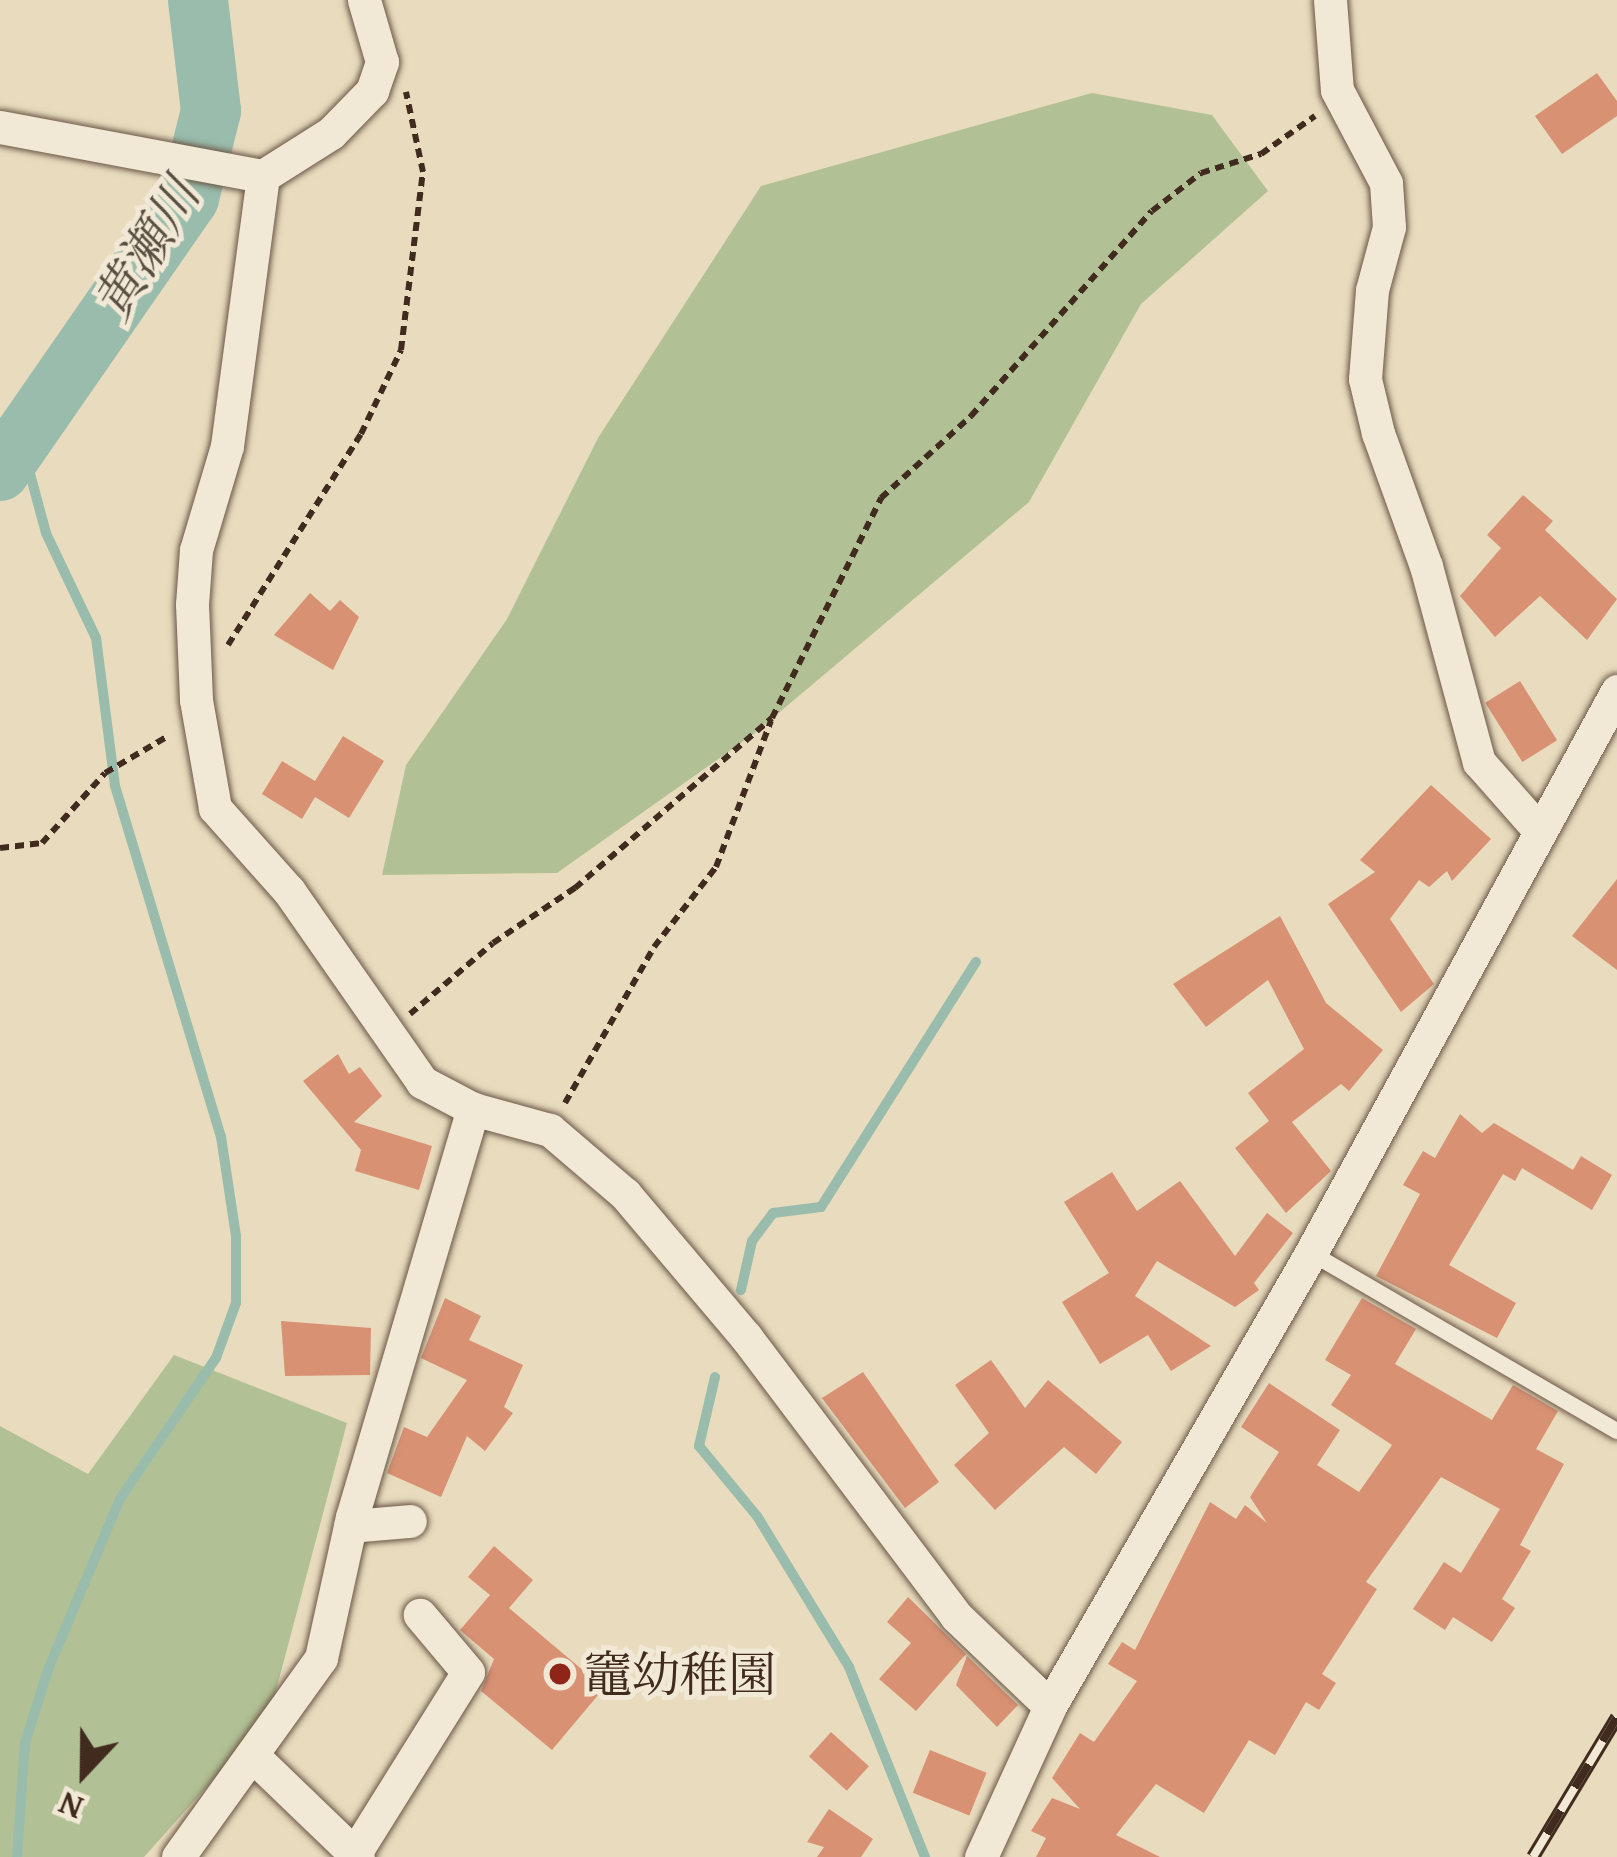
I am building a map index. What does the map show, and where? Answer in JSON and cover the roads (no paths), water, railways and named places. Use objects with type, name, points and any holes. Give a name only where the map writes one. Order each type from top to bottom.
[{"type":"street","points":[[0,127],[254,174],[352,113],[372,91],[382,62],[364,0]]},
{"type":"street","points":[[1330,0],[1337,90],[1386,182],[1388,227],[1372,290],[1365,379],[1378,433],[1426,566],[1479,762],[1539,830]]},
{"type":"street","points":[[254,174],[227,446],[196,550],[196,700],[215,808],[290,891],[422,1082],[473,1109],[550,1130],[625,1193],[746,1337],[956,1616],[1050,1706]]},
{"type":"street","points":[[981,1857],[1050,1706],[1311,1253],[1617,691]]},
{"type":"street","points":[[178,1857],[321,1658],[350,1526],[473,1109]]},
{"type":"street","points":[[350,1526],[410,1521]]},
{"type":"street","points":[[254,1757],[357,1855],[468,1672],[420,1615]]},
{"type":"lane","points":[[1311,1253],[1617,1431]]},
{"type":"waterway","name":"黄瀬川","points":[[0,471],[189,198],[211,111],[198,0]]},
{"type":"waterway","points":[[17,1857],[25,1743],[49,1667],[120,1499],[216,1358],[236,1303],[236,1236],[221,1137],[115,786],[96,638],[46,533],[23,448]]},
{"type":"waterway","points":[[741,1290],[752,1241],[773,1213],[821,1207],[976,962]]},
{"type":"waterway","points":[[715,1377],[699,1446],[757,1516],[849,1667],[925,1857]]},
{"type":"railway","points":[[1533,1857],[1617,1717]]},
{"type":"place","name":"竈幼稚園","points":[[560,1674]]}]
